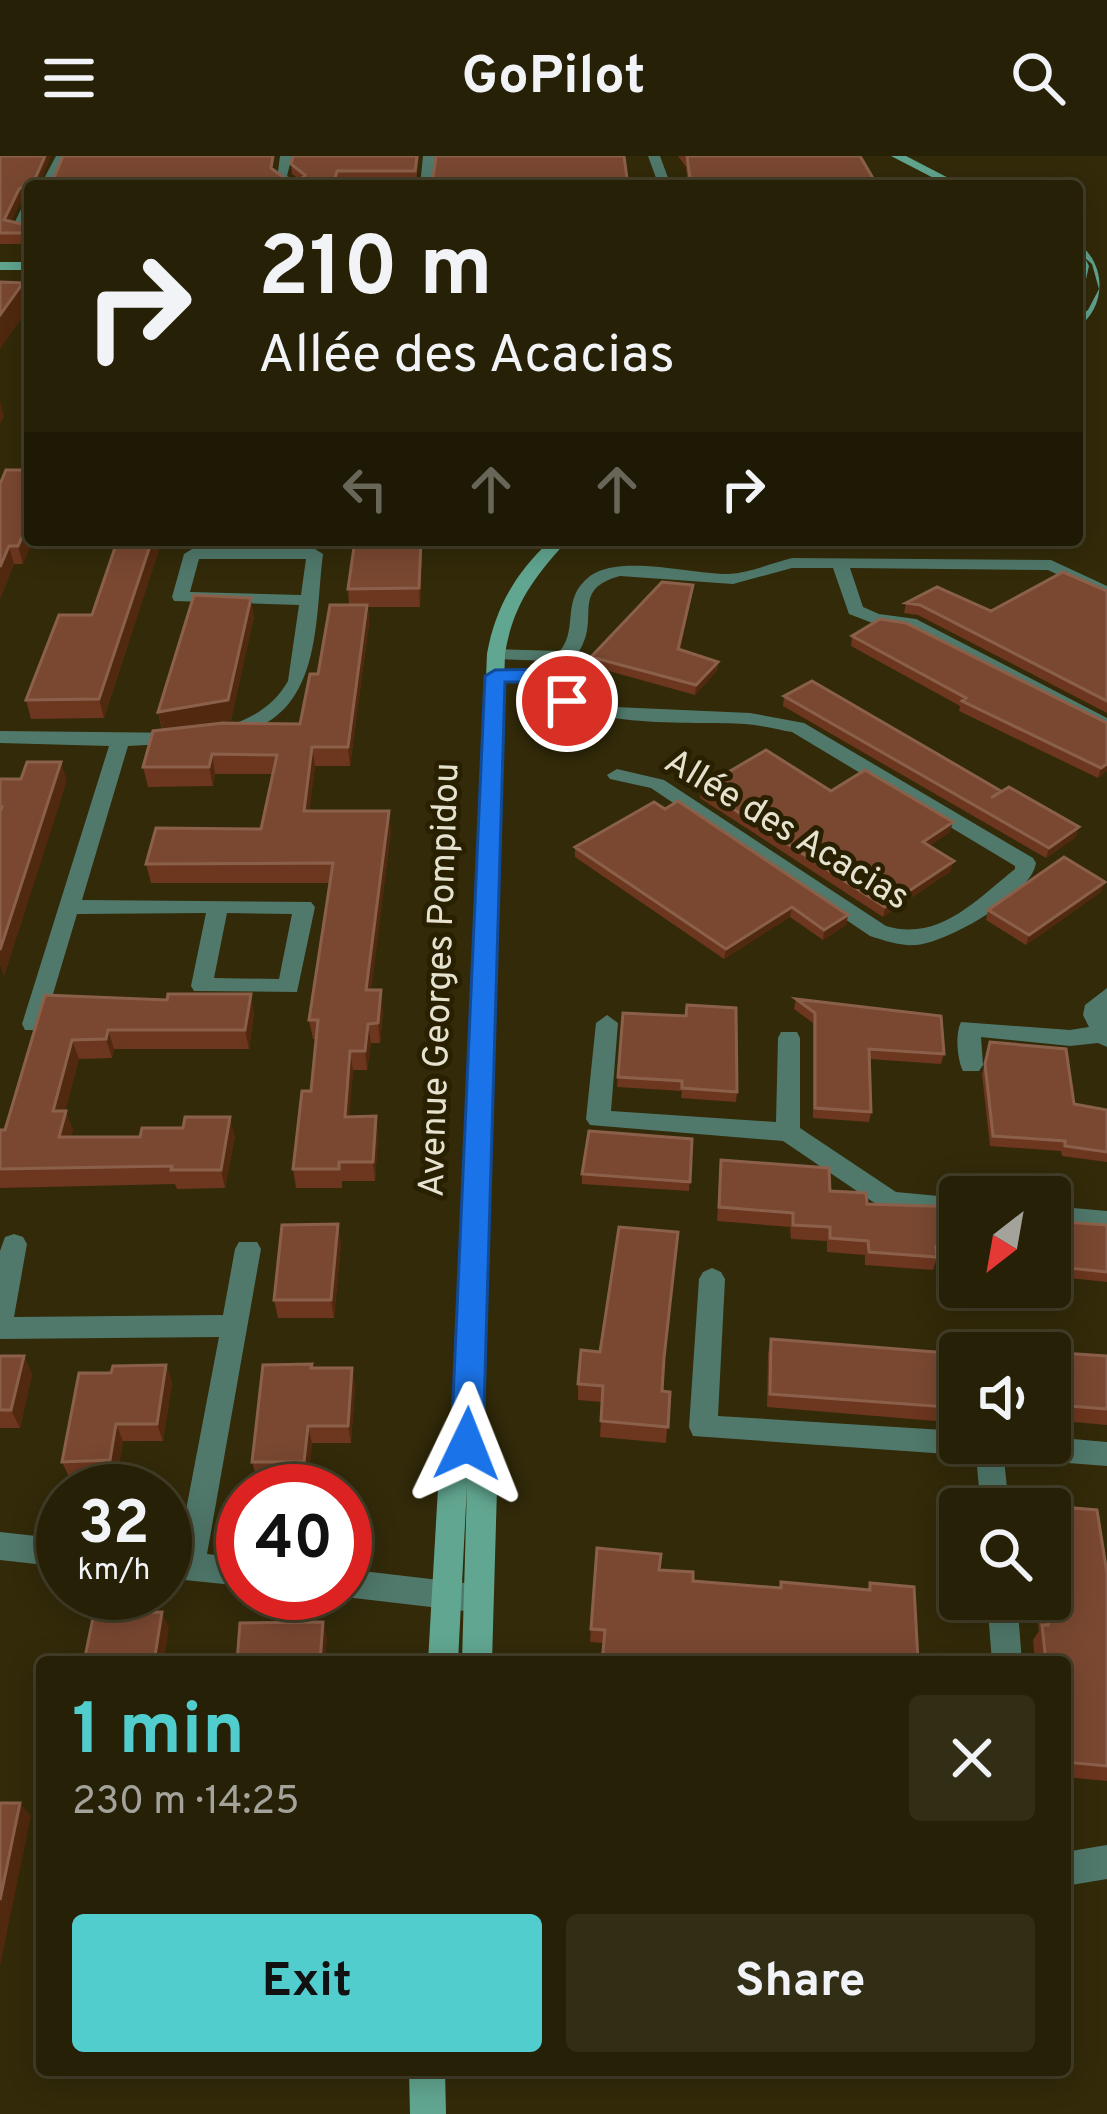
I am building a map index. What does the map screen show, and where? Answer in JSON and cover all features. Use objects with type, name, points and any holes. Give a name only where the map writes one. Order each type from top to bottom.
[{"type":"street","points":[[897,156],[946,180]]},
{"type":"street","points":[[1083,252],[1097,262],[1106,289],[1083,317]]},
{"type":"street","points":[[1083,295],[1100,299]]},
{"type":"street","name":"Avenue Georges Pompidou","points":[[445,1656],[464,1597],[483,1490],[467,1444],[495,665],[508,602],[553,546]]},
{"type":"street","points":[[0,737],[120,741],[220,734],[269,716],[297,681],[315,554],[192,554],[180,598],[308,600]]},
{"type":"street","points":[[495,665],[548,676],[575,644],[580,597],[598,577],[620,572],[733,579],[792,563],[1051,565],[1107,593]]},
{"type":"street","points":[[840,563],[855,610],[875,619],[910,622],[1107,725]]},
{"type":"street","points":[[495,665],[562,656]]},
{"type":"street","name":"Allée des Acacias","points":[[548,676],[550,688],[567,701],[599,710],[751,719],[797,727],[1026,862],[1024,872],[936,937],[898,938],[878,931],[657,784],[617,775]]},
{"type":"street","points":[[33,1024],[120,741]]},
{"type":"street","points":[[69,907],[218,906],[304,907],[289,987],[202,986],[218,906]]},
{"type":"street","points":[[970,1065],[969,1028],[1070,1038],[1104,1036],[1094,1015],[1096,1005],[1107,996]]},
{"type":"street","points":[[607,1023],[598,1119],[788,1132],[891,1201],[939,1206]]},
{"type":"street","points":[[788,1132],[790,1038]]},
{"type":"street","points":[[1071,1218],[1107,1221]]},
{"type":"street","points":[[14,1244],[0,1324],[231,1326]]},
{"type":"street","points":[[192,1499],[248,1249]]},
{"type":"street","points":[[712,1279],[703,1426],[939,1441]]},
{"type":"street","points":[[1071,1451],[1107,1454]]},
{"type":"street","points":[[0,1546],[36,1549]]},
{"type":"street","points":[[372,1586],[464,1597]]},
{"type":"street","name":"Avenue Georges Pompidou","points":[[464,1597],[476,1656]]},
{"type":"street","points":[[1004,1620],[1007,1656]]},
{"type":"street","points":[[1071,1868],[1107,1862]]},
{"type":"street","points":[[427,2076],[428,2112]]},
{"type":"street","points":[[428,2112],[438,2076]]},
{"type":"building","points":[[0,156],[45,156],[35,179],[54,178],[63,156],[273,156],[271,168],[287,180],[24,180],[4,220],[24,224],[24,233],[0,233]]},
{"type":"building","points":[[293,156],[417,156],[415,171],[337,171],[335,180],[301,180],[305,175],[291,164]]},
{"type":"building","points":[[436,156],[624,156],[627,180],[433,180]]},
{"type":"building","points":[[687,156],[860,156],[874,180],[690,180]]},
{"type":"building","points":[[0,282],[23,283],[0,315]]},
{"type":"building","points":[[6,470],[24,470],[24,533],[18,546],[9,546],[0,567],[0,484]]},
{"type":"building","points":[[116,546],[150,546],[99,699],[26,700],[59,615],[92,615]]},
{"type":"building","points":[[354,546],[421,546],[419,588],[348,589]]},
{"type":"building","points":[[1063,572],[1107,591],[1107,701],[920,605],[906,603],[937,587],[991,611]]},
{"type":"building","points":[[662,582],[693,585],[678,649],[718,662],[696,685],[591,657]]},
{"type":"building","points":[[194,595],[251,598],[228,700],[158,712]]},
{"type":"building","points":[[330,605],[367,605],[348,747],[312,747],[304,811],[389,811],[366,990],[381,990],[378,1023],[368,1024],[365,1051],[350,1051],[345,1117],[376,1116],[373,1162],[339,1162],[339,1169],[293,1169],[302,1091],[311,1091],[318,1020],[309,1020],[333,863],[146,864],[156,828],[261,829],[277,755],[212,754],[209,767],[143,767],[153,731],[223,723],[300,724],[310,674],[318,674]]},
{"type":"building","points":[[880,619],[906,623],[1107,723],[1107,764],[1101,768],[962,701],[966,698],[852,636]]},
{"type":"building","points":[[812,681],[1001,791],[991,798],[1009,787],[1079,827],[1049,848],[784,696]]},
{"type":"building","points":[[766,750],[831,791],[865,770],[953,822],[923,842],[954,861],[885,907],[701,788]]},
{"type":"building","points":[[27,762],[61,762],[0,950],[0,779],[21,779]]},
{"type":"building","points":[[678,801],[848,915],[824,930],[792,907],[726,949],[575,847],[654,802],[665,809]]},
{"type":"building","points":[[1064,857],[1105,882],[1029,935],[988,910]]},
{"type":"building","points":[[168,994],[251,994],[245,1030],[108,1030],[106,1039],[72,1040],[53,1111],[66,1111],[59,1137],[140,1137],[142,1128],[183,1128],[185,1117],[230,1117],[221,1170],[171,1170],[172,1166],[0,1169],[0,1130],[5,1130],[45,995],[167,1000]]},
{"type":"building","points":[[796,999],[941,1016],[944,1054],[869,1049],[871,1112],[815,1108],[815,1013]]},
{"type":"building","points":[[687,1005],[736,1008],[737,1092],[682,1088],[682,1081],[618,1077],[623,1013],[686,1016]]},
{"type":"building","points":[[990,1042],[1066,1049],[1074,1104],[1107,1110],[1107,1152],[1065,1146],[1065,1141],[993,1136],[985,1064]]},
{"type":"building","points":[[589,1131],[692,1139],[690,1182],[582,1174]]},
{"type":"building","points":[[721,1160],[829,1168],[830,1191],[866,1193],[867,1204],[939,1206],[937,1257],[869,1252],[868,1241],[830,1238],[830,1227],[793,1225],[793,1213],[719,1207]]},
{"type":"building","points":[[1071,1222],[1107,1225],[1107,1272],[1071,1268]]},
{"type":"building","points":[[338,1224],[331,1300],[274,1300],[282,1225]]},
{"type":"building","points":[[619,1227],[678,1232],[662,1391],[670,1392],[668,1427],[601,1421],[603,1386],[578,1384],[581,1350],[600,1352]]},
{"type":"building","points":[[771,1339],[939,1352],[939,1406],[770,1394]]},
{"type":"building","points":[[1071,1354],[1107,1356],[1107,1409],[1071,1406]]},
{"type":"building","points":[[0,1356],[24,1356],[11,1410],[0,1410]]},
{"type":"building","points":[[312,1364],[311,1368],[352,1368],[348,1426],[308,1426],[304,1462],[252,1462],[263,1365]]},
{"type":"building","points":[[166,1365],[157,1424],[116,1424],[110,1460],[62,1462],[79,1373],[111,1373],[113,1366]]},
{"type":"building","points":[[1071,1508],[1097,1510],[1107,1573],[1107,1766],[1071,1763],[1071,1656],[1045,1656],[1042,1625],[1048,1625],[1048,1620],[1071,1620]]},
{"type":"building","points":[[597,1548],[661,1554],[659,1570],[693,1572],[693,1581],[781,1588],[781,1582],[870,1590],[870,1583],[914,1587],[918,1656],[603,1656],[605,1630],[591,1629]]},
{"type":"building","points":[[93,1620],[161,1620],[155,1656],[85,1656]]},
{"type":"building","points":[[323,1622],[320,1656],[237,1656],[240,1623]]},
{"type":"building","points":[[0,1803],[20,1803],[0,1900]]},
{"type":"route","points":[[467,1444],[495,676],[548,676],[550,688],[567,701]]}]
